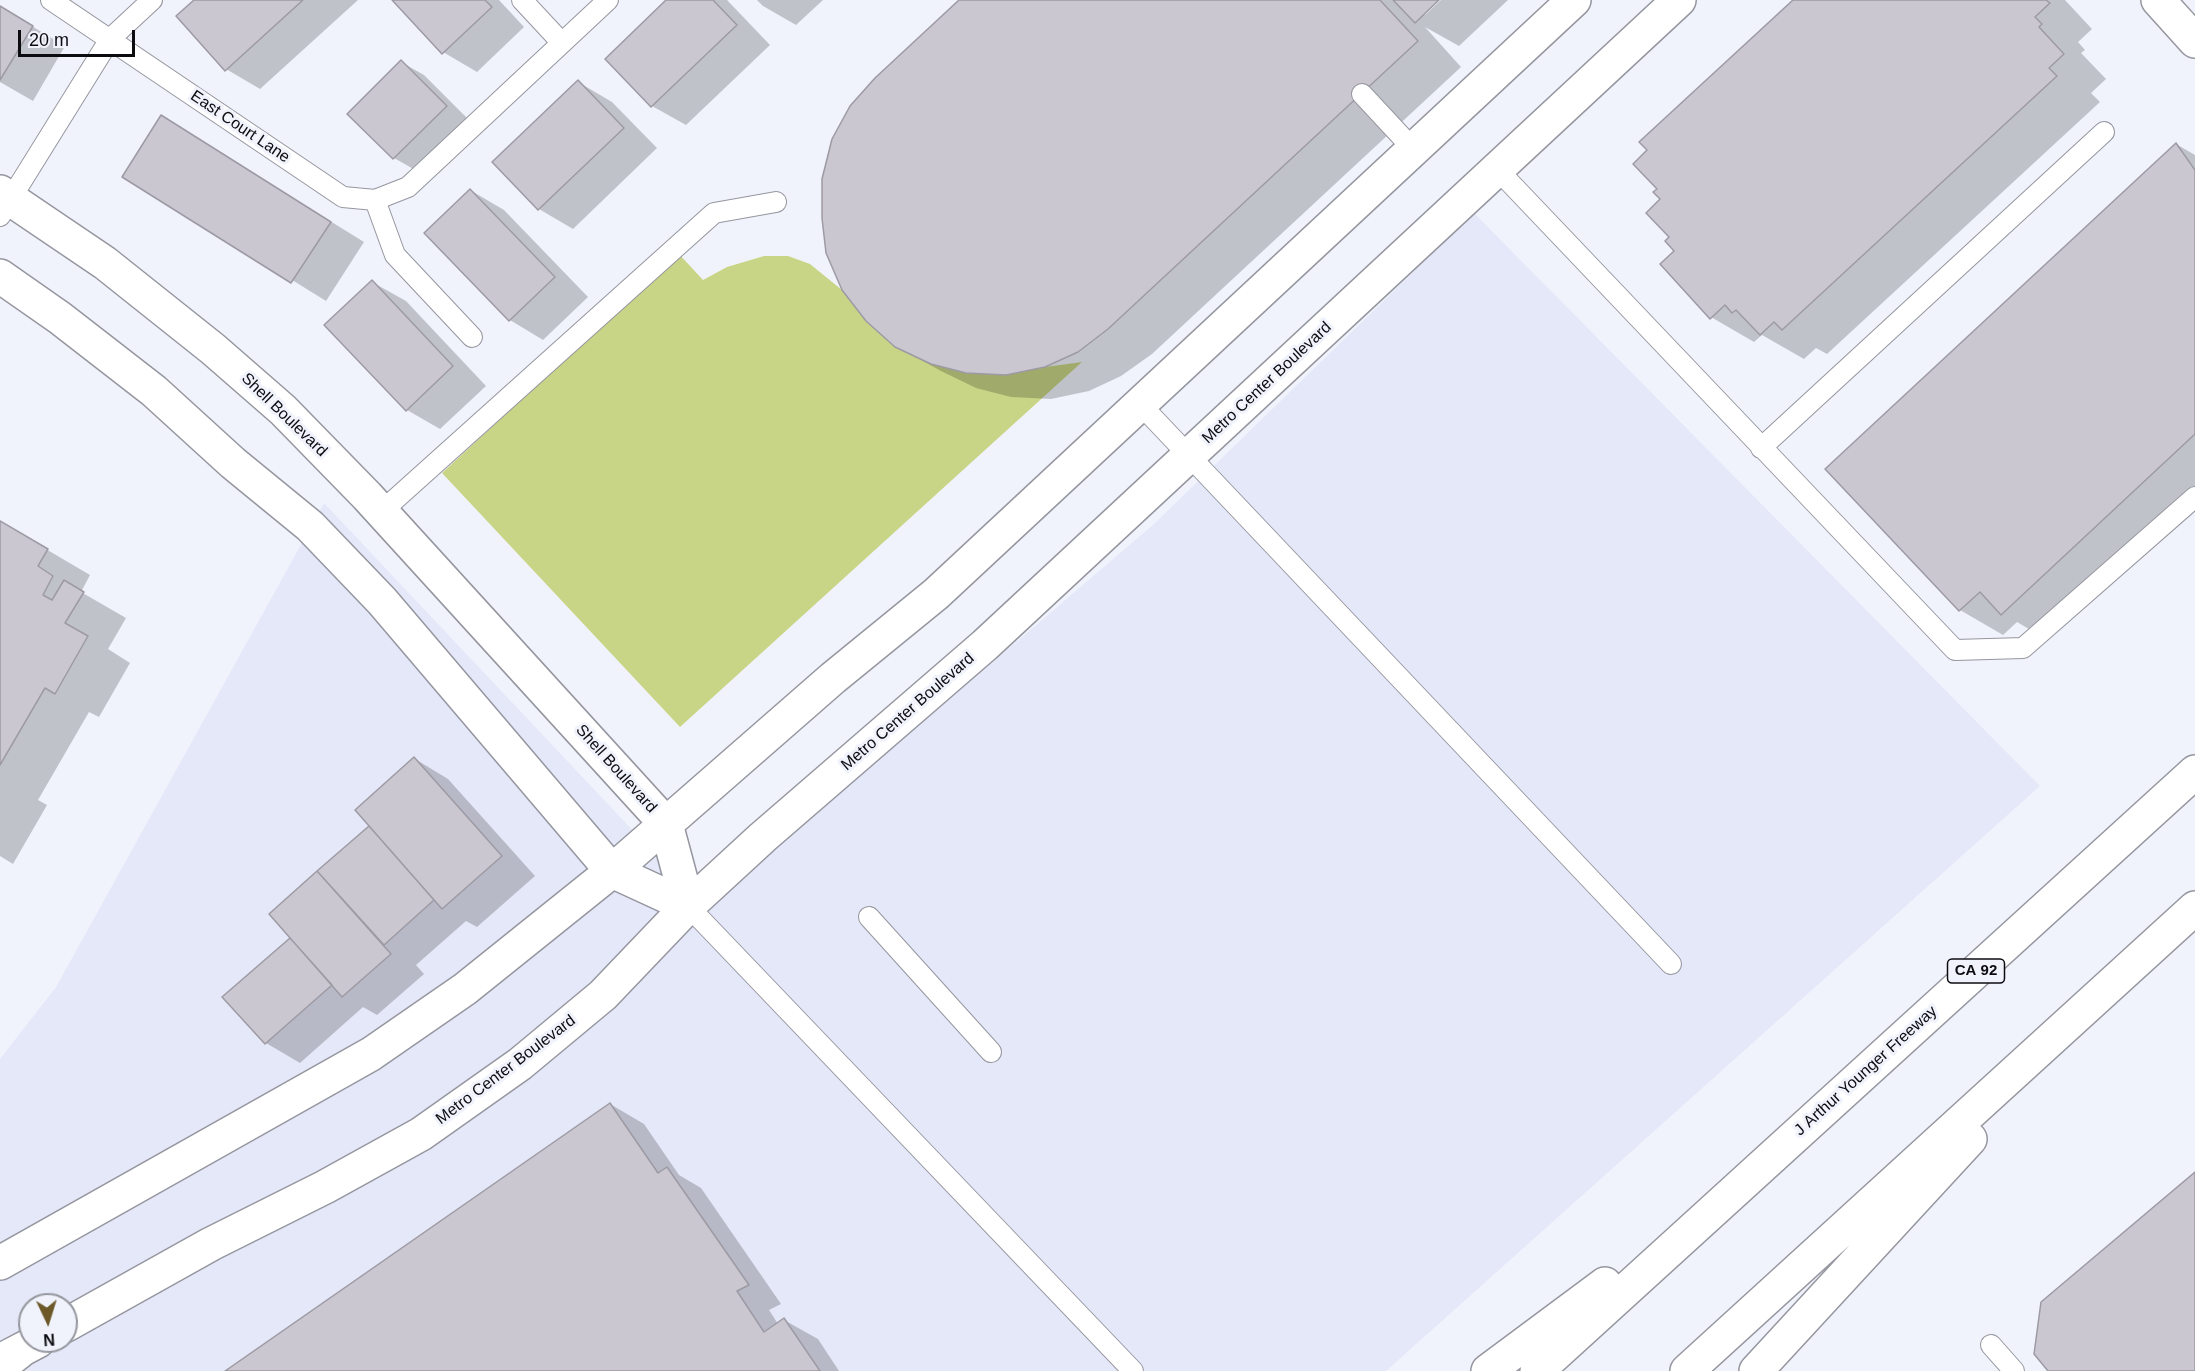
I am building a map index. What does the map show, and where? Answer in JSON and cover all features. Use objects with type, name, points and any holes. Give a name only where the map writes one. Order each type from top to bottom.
[{"type":"main road","points":[[0,1263],[371,1054],[465,989],[612,872],[833,678],[936,594],[1574,0]]},
{"type":"main road","name":"Metro Center Boulevard","points":[[78,1318],[211,1244],[325,1187],[421,1134],[519,1064],[603,995],[688,906],[772,829],[986,645],[1679,0]]},
{"type":"main road","name":"Shell Boulevard","points":[[4,203],[105,263],[213,349],[283,410],[381,512],[666,824],[688,906]]},
{"type":"main road","points":[[0,276],[60,318],[154,391],[233,463],[310,526],[382,601],[612,872],[688,906]]},
{"type":"main road","name":"J Arthur Younger Freeway","points":[[1537,1371],[2195,772]]},
{"type":"main road","points":[[1687,1371],[2195,908]]},
{"type":"main road","points":[[1756,1371],[2122,975]]},
{"type":"main road","points":[[1488,1371],[1758,1170]]},
{"type":"lane","name":"East Court Lane","points":[[51,0],[343,197],[375,200],[408,187],[608,0]]},
{"type":"lane","points":[[4,203],[110,39],[152,0]]},
{"type":"lane","points":[[522,0],[562,43]]},
{"type":"lane","points":[[1362,94],[1414,150]]},
{"type":"lane","points":[[1761,448],[2104,132]]},
{"type":"lane","points":[[1497,169],[1955,650],[2023,648],[2195,497]]},
{"type":"lane","points":[[375,200],[395,255],[472,337]]},
{"type":"lane","points":[[381,512],[714,213],[776,202]]},
{"type":"lane","points":[[1140,404],[1671,964]]},
{"type":"lane","points":[[688,906],[1133,1371]]},
{"type":"lane","points":[[869,917],[991,1052]]},
{"type":"lane","points":[[1991,1345],[2014,1371]]},
{"type":"shaded area","points":[[1474,213],[2040,786],[1386,1371],[0,1371],[0,1059],[56,987],[324,503],[706,908],[1155,523]]},
{"type":"green space","points":[[679,254],[703,280],[727,267],[764,256],[788,256],[810,264],[842,290],[866,321],[895,347],[931,364],[966,373],[1006,375],[1082,362],[680,727],[442,473]]},
{"type":"building","points":[[194,0],[303,0],[225,71],[176,16]]},
{"type":"building","points":[[392,0],[485,0],[492,7],[442,54]]},
{"type":"building","points":[[666,0],[713,0],[737,25],[651,107],[605,59]]},
{"type":"building","points":[[959,0],[1380,0],[1418,41],[1108,329],[1078,352],[1045,367],[1006,375],[966,373],[931,364],[895,347],[866,321],[842,290],[826,253],[822,218],[822,179],[832,139],[850,106],[875,78]]},
{"type":"building","points":[[1393,0],[1439,0],[1415,23]]},
{"type":"building","points":[[1793,0],[2046,0],[2050,3],[2035,17],[2042,24],[2039,27],[2064,54],[2049,68],[2057,76],[1782,330],[1774,322],[1760,335],[1736,310],[1732,313],[1725,305],[1710,319],[1660,264],[1674,251],[1665,241],[1669,237],[1646,213],[1660,199],[1653,192],[1657,189],[1633,164],[1647,150],[1639,142]]},
{"type":"building","points":[[0,6],[33,26],[0,80]]},
{"type":"building","points":[[401,60],[447,106],[393,159],[347,114]]},
{"type":"building","points":[[578,80],[624,128],[538,210],[492,162]]},
{"type":"building","points":[[161,115],[331,222],[291,283],[122,177]]},
{"type":"building","points":[[2176,143],[2195,170],[2195,434],[2001,615],[1980,592],[1959,611],[1825,469]]},
{"type":"building","points":[[470,189],[555,277],[509,321],[424,233]]},
{"type":"building","points":[[372,280],[453,366],[406,411],[324,325]]},
{"type":"building","points":[[0,521],[48,549],[38,566],[53,576],[43,595],[52,600],[64,580],[84,592],[65,623],[88,636],[55,694],[45,688],[0,765]]},
{"type":"building","points":[[414,757],[502,856],[442,909],[355,810]]},
{"type":"building","points":[[369,826],[434,900],[384,945],[317,871]]},
{"type":"building","points":[[317,871],[391,954],[342,997],[269,914]]},
{"type":"building","points":[[290,938],[332,985],[265,1044],[222,997]]},
{"type":"building","points":[[610,1103],[658,1173],[667,1167],[749,1285],[737,1291],[764,1332],[784,1318],[820,1371],[225,1371]]},
{"type":"building","points":[[2195,1172],[2195,1371],[2048,1371],[2034,1354],[2041,1302]]}]
